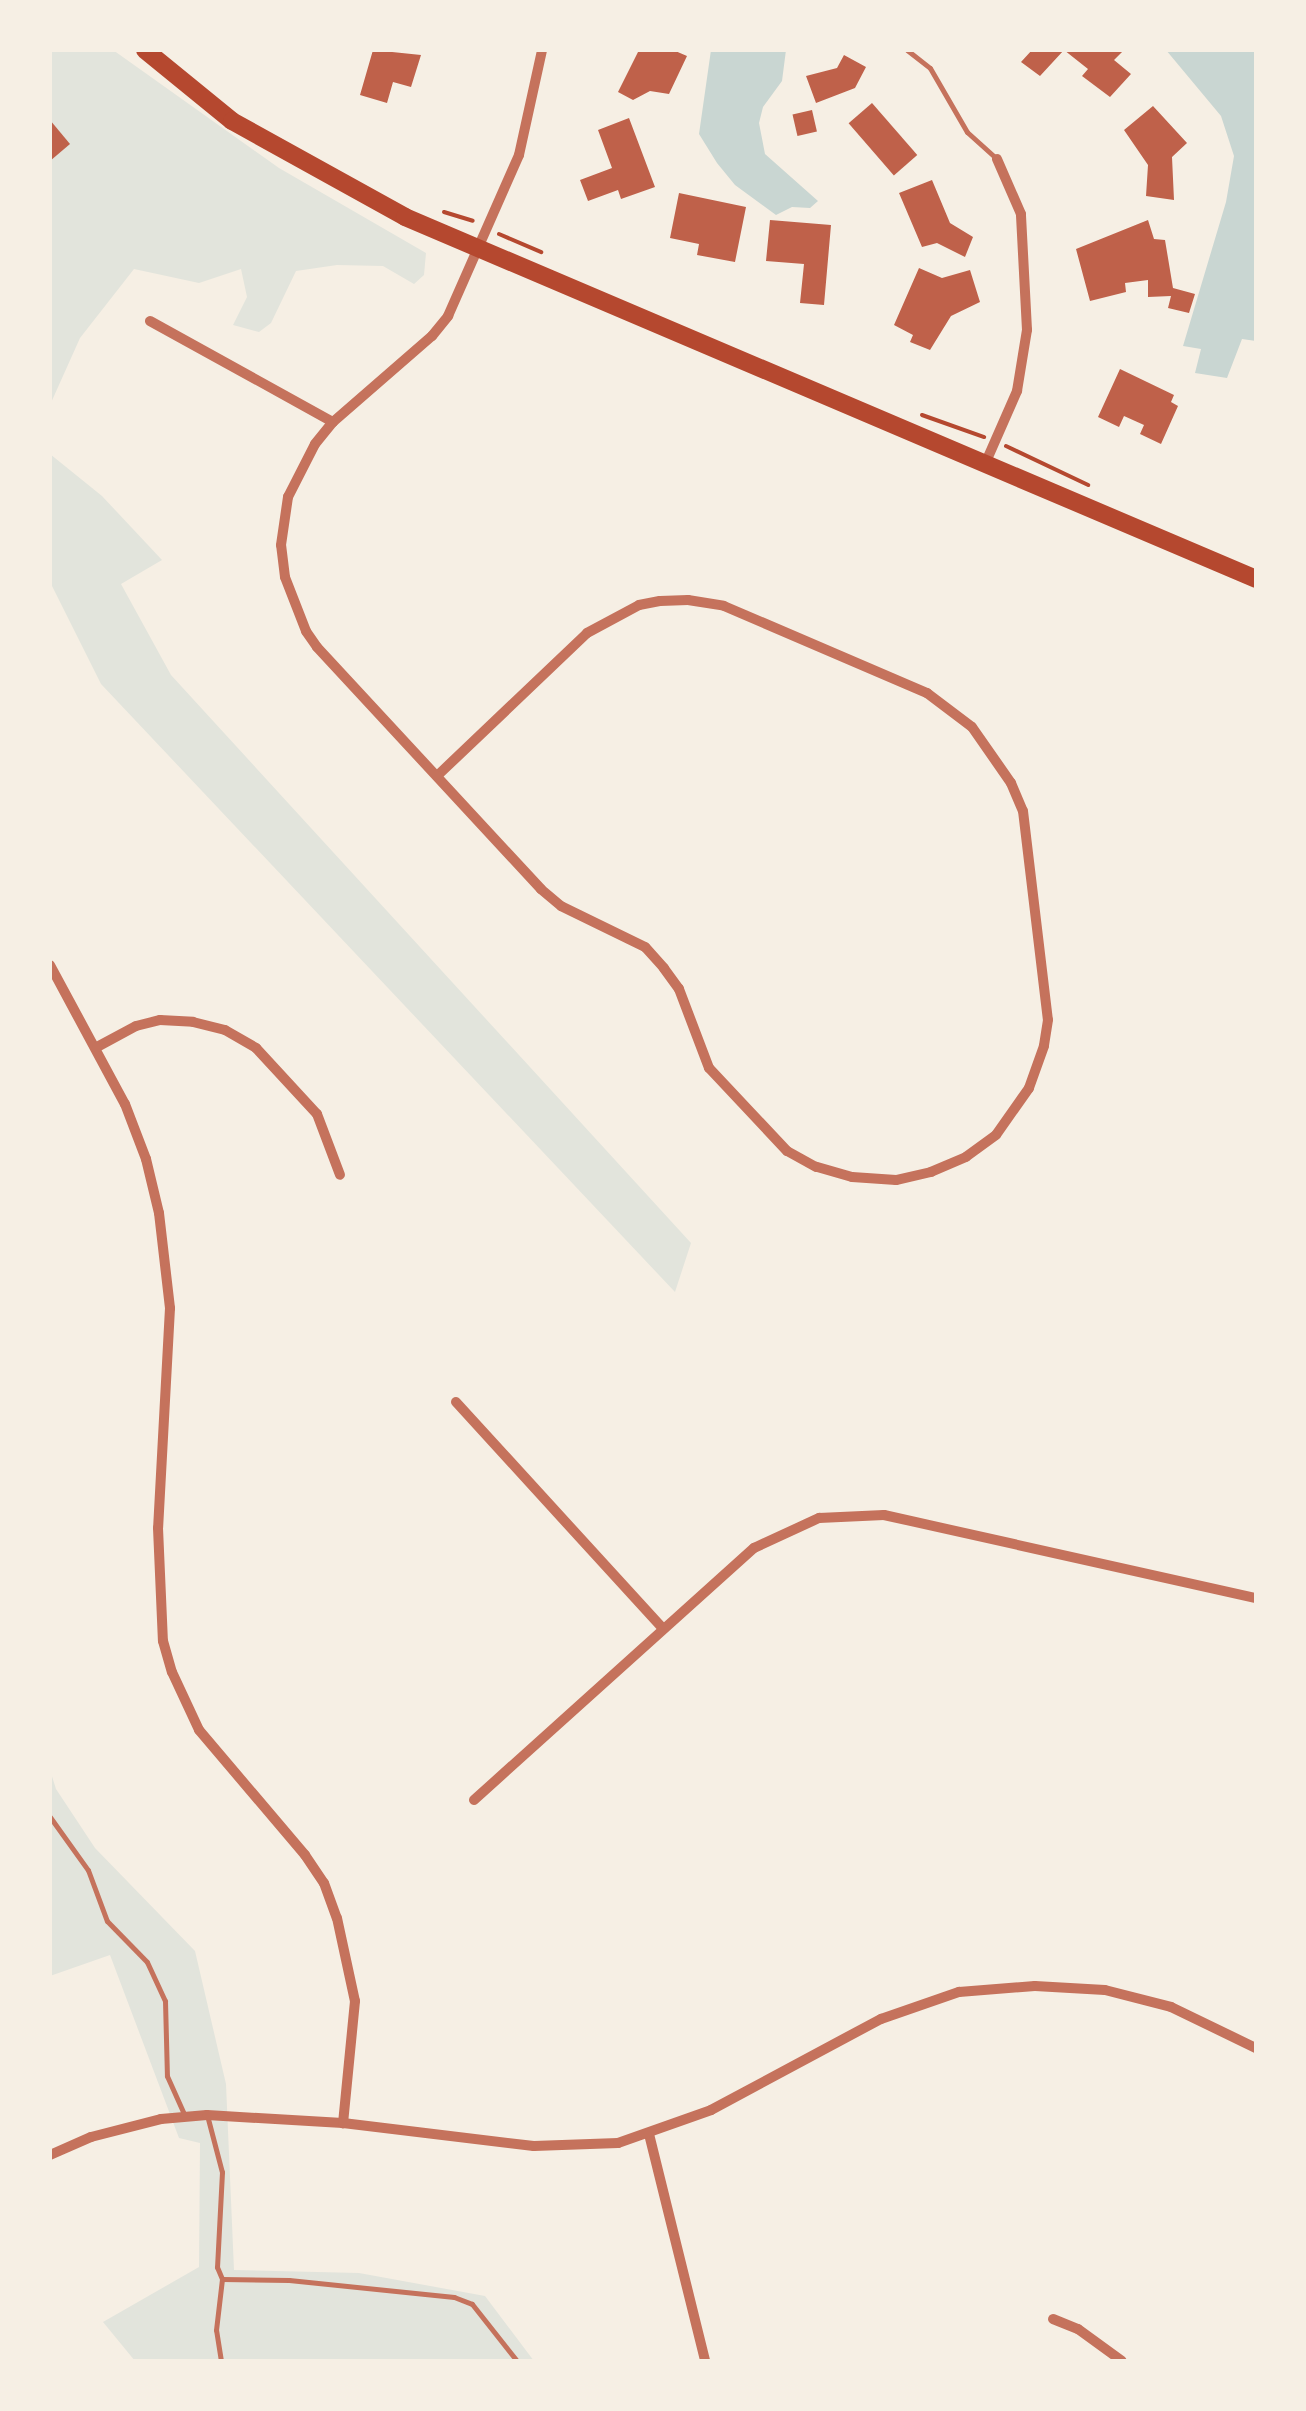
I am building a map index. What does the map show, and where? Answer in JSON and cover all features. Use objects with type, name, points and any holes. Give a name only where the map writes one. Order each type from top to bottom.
[{"type":"main road","points":[[145,50],[232,121],[405,217],[1256,579]]},
{"type":"street","points":[[437,776],[587,633],[639,605],[688,600],[724,606],[928,693],[952,709],[982,739],[1023,811],[1047,995],[1044,1046],[1018,1109],[996,1135],[966,1157],[896,1180],[852,1176],[816,1167],[762,1128],[718,1080],[700,1051],[679,989],[645,947],[561,906],[437,776],[317,647],[285,577],[281,545],[288,497],[314,444],[333,422],[432,336],[448,316],[519,155],[542,50]]},
{"type":"street","points":[[985,464],[1017,390],[1028,298],[1021,214],[996,159]]},
{"type":"street","points":[[150,321],[333,422]]},
{"type":"street","points":[[50,966],[97,1047],[146,1159],[167,1263],[170,1308],[158,1528],[164,1641],[172,1672],[199,1730],[305,1855],[324,1883],[338,1918],[349,1955],[354,2000],[344,2123]]},
{"type":"street","points":[[97,1047],[136,1026],[160,1020],[225,1030],[256,1048],[317,1114],[340,1175]]},
{"type":"street","points":[[456,1402],[663,1628]]},
{"type":"street","points":[[474,1800],[663,1628],[774,1535],[843,1514],[884,1515],[1256,1598]]},
{"type":"street","points":[[50,2155],[90,2137],[184,2116],[207,2115],[344,2123],[534,2146],[618,2142],[712,2110],[881,2019],[960,1992],[1035,1986],[1105,1990],[1171,2007],[1256,2048]]},
{"type":"street","points":[[649,2134],[706,2361]]},
{"type":"street","points":[[1052,2320],[1078,2329],[1122,2361]]},
{"type":"lane","points":[[907,50],[930,68],[966,132],[996,159]]},
{"type":"lane","points":[[50,1817],[88,1870],[107,1920],[146,1962],[165,2000],[167,2076],[179,2096],[184,2116]]},
{"type":"lane","points":[[207,2115],[222,2172],[217,2267],[222,2279],[216,2330],[221,2361]]},
{"type":"lane","points":[[222,2279],[289,2280],[454,2297],[472,2304],[516,2361]]},
{"type":"path","points":[[429,208],[488,228],[555,258]]},
{"type":"path","points":[[918,413],[996,442],[1104,494]]},
{"type":"shaded area","points":[[50,50],[113,50],[279,168],[426,253],[424,275],[414,284],[383,266],[337,265],[296,271],[271,323],[259,332],[233,325],[247,297],[241,269],[199,283],[134,269],[80,338],[50,405]]},
{"type":"shaded area","points":[[711,50],[786,50],[782,81],[763,107],[759,123],[765,154],[818,201],[810,208],[792,207],[776,215],[735,185],[717,163],[699,134]]},
{"type":"shaded area","points":[[1166,50],[1256,50],[1256,341],[1242,339],[1227,378],[1195,373],[1201,349],[1183,346],[1226,202],[1234,156],[1221,116]]},
{"type":"shaded area","points":[[50,454],[102,496],[162,560],[121,584],[171,675],[691,1243],[675,1292],[101,684],[50,582]]},
{"type":"shaded area","points":[[50,1770],[56,1789],[95,1848],[195,1951],[226,2084],[234,2270],[359,2273],[485,2296],[534,2361],[135,2361],[103,2322],[199,2267],[200,2143],[179,2138],[110,1955],[50,1976]]},
{"type":"building","points":[[373,50],[421,55],[411,87],[393,82],[387,103],[360,95]]},
{"type":"building","points":[[639,50],[673,50],[687,56],[669,94],[650,91],[633,100],[618,92]]},
{"type":"building","points":[[1032,50],[1064,50],[1040,76],[1021,62]]},
{"type":"building","points":[[1064,50],[1124,50],[1114,60],[1131,74],[1110,97],[1082,76],[1088,69]]},
{"type":"building","points":[[844,55],[866,67],[855,88],[816,103],[806,76],[837,68]]},
{"type":"building","points":[[872,103],[917,155],[894,175],[849,123]]},
{"type":"building","points":[[1153,106],[1187,143],[1172,157],[1174,200],[1146,196],[1148,165],[1124,130]]},
{"type":"building","points":[[812,110],[817,131],[797,136],[793,114]]},
{"type":"building","points":[[629,118],[655,187],[621,199],[618,190],[588,201],[580,180],[612,168],[598,130]]},
{"type":"building","points":[[50,120],[70,144],[50,161]]},
{"type":"building","points":[[932,180],[950,223],[973,237],[965,257],[937,243],[922,247],[899,193]]},
{"type":"building","points":[[679,193],[746,207],[735,262],[697,255],[699,244],[670,238]]},
{"type":"building","points":[[770,220],[831,225],[824,305],[800,303],[804,264],[766,261]]},
{"type":"building","points":[[1148,220],[1154,239],[1165,240],[1173,288],[1195,294],[1189,313],[1168,308],[1171,296],[1148,297],[1148,280],[1125,283],[1126,292],[1090,301],[1076,249]]},
{"type":"building","points":[[919,268],[942,278],[970,270],[980,302],[951,316],[930,350],[910,342],[913,335],[894,325]]},
{"type":"building","points":[[1120,369],[1174,395],[1171,402],[1178,406],[1161,444],[1140,434],[1144,425],[1124,416],[1119,427],[1098,417]]}]
